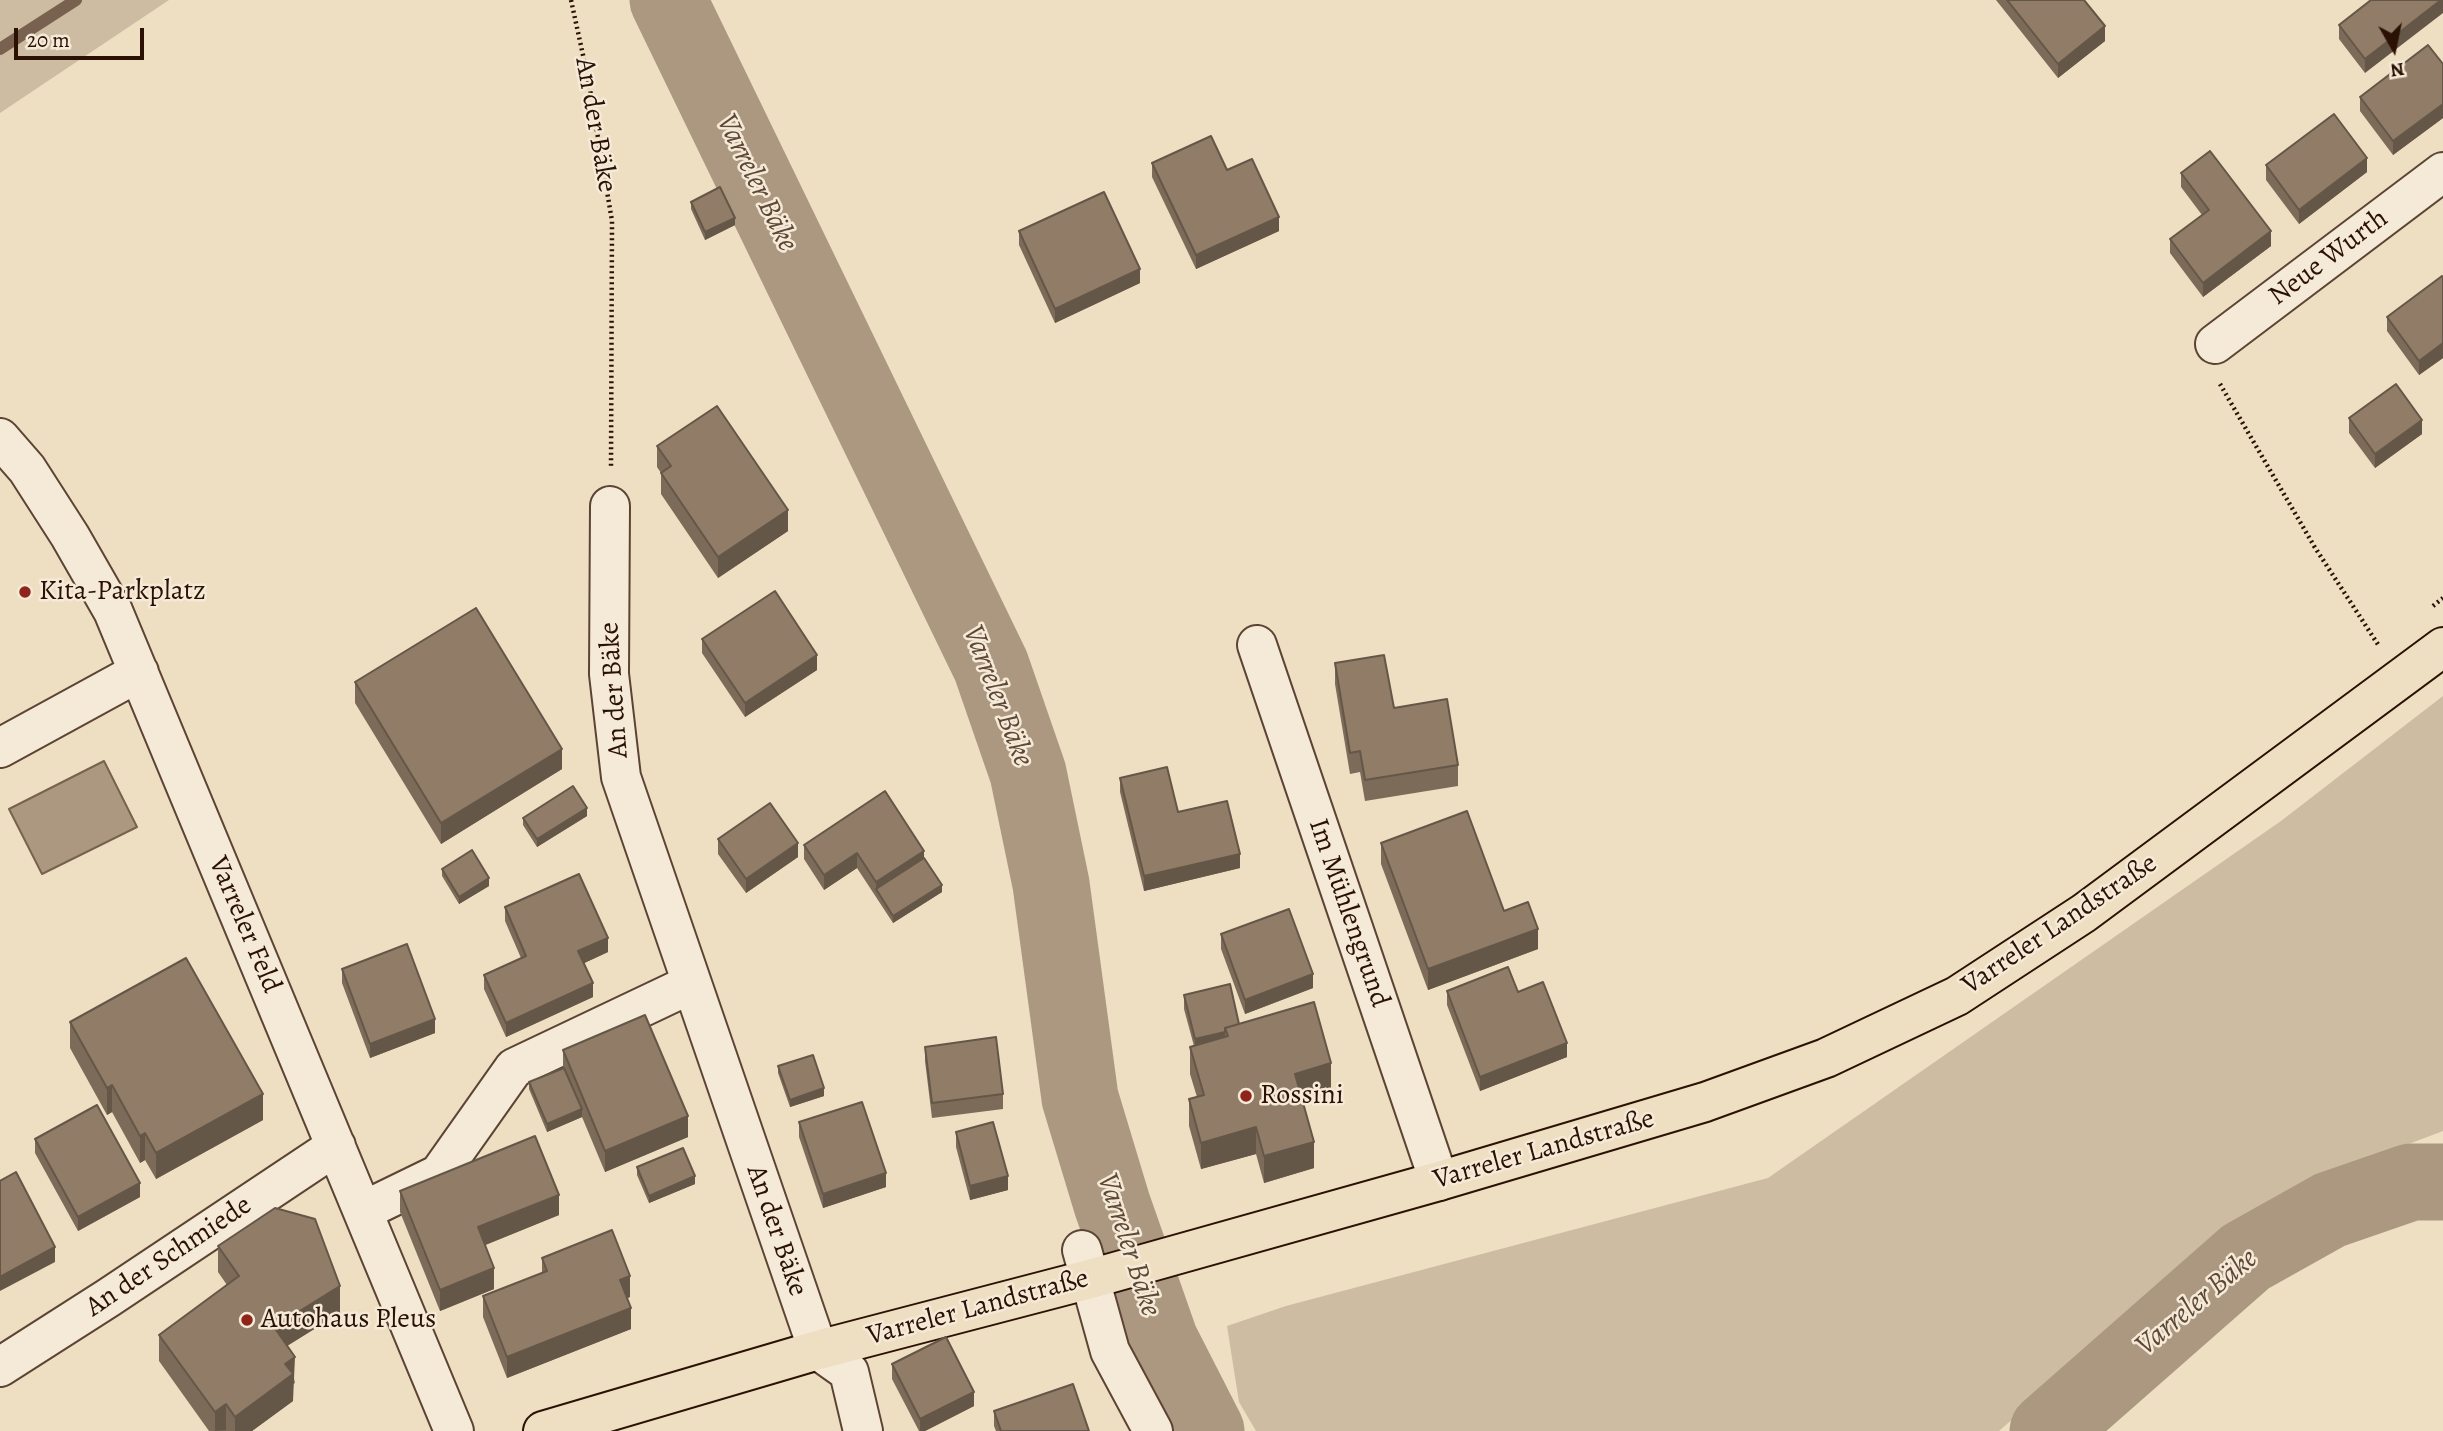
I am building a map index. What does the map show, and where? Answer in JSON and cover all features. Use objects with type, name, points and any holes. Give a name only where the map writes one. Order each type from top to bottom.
[{"type":"main road","name":"Varreler Landstraße","points":[[543,1431],[818,1350],[1086,1264],[1166,1258],[1439,1181],[1717,1098],[1826,1058],[1957,996],[2084,914],[2443,647]]},
{"type":"street","name":"Neue Wurth","points":[[2215,344],[2443,172]]},
{"type":"street","name":"Varreler Feld","points":[[0,438],[27,469],[113,611],[454,1431]]},
{"type":"street","name":"An der Bäke","points":[[610,506],[609,674],[621,778],[818,1350]]},
{"type":"street","name":"Im Mühlengrund","points":[[1257,645],[1439,1181]]},
{"type":"street","points":[[0,748],[139,672]]},
{"type":"street","points":[[363,1211],[439,1174],[514,1068],[691,984]]},
{"type":"street","name":"An der Schmiede","points":[[0,1367],[336,1146]]},
{"type":"street","points":[[1086,1264],[1110,1351],[1153,1431]]},
{"type":"street","points":[[818,1350],[849,1372],[863,1431]]},
{"type":"path","name":"An der Bäke","points":[[572,0],[612,221],[610,506]]},
{"type":"path","points":[[2215,344],[2206,361],[2314,546],[2380,647]]},
{"type":"path","points":[[2424,613],[2443,598]]},
{"type":"path","points":[[2369,655],[2388,641]]},
{"type":"shaded area","points":[[0,0],[169,0],[0,113]]},
{"type":"shaded area","points":[[2443,696],[2443,1131],[2300,1185],[2143,1304],[1999,1431],[1256,1431],[1239,1402],[1227,1326],[1286,1306],[1768,1178],[2281,821]]},
{"type":"water","points":[[648,0],[683,0],[801,245],[804,279],[775,261]]},
{"type":"water","points":[[104,761],[137,827],[42,874],[9,809]]},
{"type":"building","points":[[2007,0],[2084,0],[2105,26],[2058,64]]},
{"type":"building","points":[[2371,0],[2441,0],[2365,59],[2339,25]]},
{"type":"building","points":[[2428,45],[2443,64],[2443,104],[2393,141],[2360,97]]},
{"type":"building","points":[[2334,114],[2367,158],[2299,210],[2266,165]]},
{"type":"building","points":[[1211,136],[1227,170],[1252,159],[1279,217],[1196,255],[1152,163]]},
{"type":"building","points":[[2210,151],[2271,231],[2203,283],[2170,239],[2209,210],[2181,173]]},
{"type":"building","points":[[720,187],[735,218],[705,232],[691,202]]},
{"type":"building","points":[[1104,192],[1140,269],[1055,309],[1019,231]]},
{"type":"building","points":[[2442,276],[2443,343],[2419,361],[2387,317]]},
{"type":"building","points":[[2396,384],[2422,420],[2375,454],[2349,418]]},
{"type":"building","points":[[717,406],[788,510],[718,557],[661,473],[671,466],[657,446]]},
{"type":"building","points":[[775,591],[817,655],[745,703],[702,639]]},
{"type":"building","points":[[476,608],[562,749],[441,823],[355,682]]},
{"type":"building","points":[[1384,655],[1394,708],[1447,699],[1458,765],[1365,780],[1360,751],[1350,753],[1335,663]]},
{"type":"building","points":[[1167,767],[1178,812],[1227,801],[1240,854],[1144,876],[1120,778]]},
{"type":"building","points":[[573,786],[587,808],[537,839],[523,818]]},
{"type":"building","points":[[885,791],[924,851],[876,882],[857,853],[824,875],[804,845]]},
{"type":"building","points":[[770,803],[798,843],[746,879],[718,839]]},
{"type":"building","points":[[1467,811],[1504,911],[1528,902],[1538,929],[1428,969],[1381,843]]},
{"type":"building","points":[[472,850],[489,878],[459,897],[442,869]]},
{"type":"building","points":[[924,858],[942,885],[893,916],[876,889]]},
{"type":"building","points":[[579,874],[608,938],[578,951],[593,983],[506,1023],[484,975],[526,956],[505,907]]},
{"type":"building","points":[[1289,909],[1313,974],[1245,1000],[1221,934]]},
{"type":"building","points":[[407,944],[435,1019],[370,1044],[342,969]]},
{"type":"building","points":[[186,958],[263,1094],[156,1153],[145,1133],[140,1136],[112,1085],[107,1088],[70,1022]]},
{"type":"building","points":[[1508,967],[1518,992],[1543,982],[1567,1043],[1480,1077],[1447,991]]},
{"type":"building","points":[[1230,984],[1239,1024],[1225,1028],[1225,1032],[1195,1039],[1184,995]]},
{"type":"building","points":[[1314,1002],[1331,1063],[1295,1074],[1314,1142],[1264,1156],[1256,1127],[1201,1143],[1189,1099],[1204,1095],[1190,1047],[1228,1036],[1225,1028]]},
{"type":"building","points":[[645,1015],[688,1116],[605,1151],[563,1050]]},
{"type":"building","points":[[996,1037],[1003,1094],[932,1103],[925,1047]]},
{"type":"building","points":[[813,1055],[824,1088],[790,1100],[778,1066]]},
{"type":"building","points":[[564,1068],[582,1109],[547,1124],[529,1082]]},
{"type":"building","points":[[862,1102],[886,1173],[823,1194],[799,1122]]},
{"type":"building","points":[[97,1105],[140,1183],[78,1217],[35,1139]]},
{"type":"building","points":[[993,1122],[1008,1176],[970,1186],[956,1132]]},
{"type":"building","points":[[535,1136],[559,1195],[478,1227],[494,1268],[440,1290],[400,1191]]},
{"type":"building","points":[[683,1148],[695,1176],[649,1196],[637,1167]]},
{"type":"building","points":[[16,1172],[55,1247],[0,1277],[0,1181]]},
{"type":"building","points":[[275,1208],[315,1219],[340,1286],[274,1327],[295,1357],[285,1364],[293,1374],[235,1417],[226,1404],[215,1412],[159,1335],[239,1276],[218,1246]]},
{"type":"building","points":[[612,1230],[630,1276],[620,1280],[631,1308],[507,1357],[483,1296],[547,1271],[542,1258]]},
{"type":"building","points":[[946,1337],[974,1392],[920,1419],[892,1364]]},
{"type":"building","points":[[1073,1384],[1089,1431],[1001,1431],[994,1411]]},
{"type":"waterway","points":[[0,49],[76,0]]},
{"type":"waterway","name":"Varreler Bäke","points":[[668,0],[991,666],[1028,773],[1051,884],[1080,1098],[1112,1204],[1160,1341],[1206,1431]]},
{"type":"waterway","name":"Varreler Bäke","points":[[2048,1431],[2246,1257],[2330,1210],[2411,1182],[2443,1182]]},
{"type":"place","name":"Kita-Parkplatz","points":[[25,592]]},
{"type":"place","name":"Rossini","points":[[1246,1096]]},
{"type":"place","name":"Autohaus Pleus","points":[[247,1320]]}]
